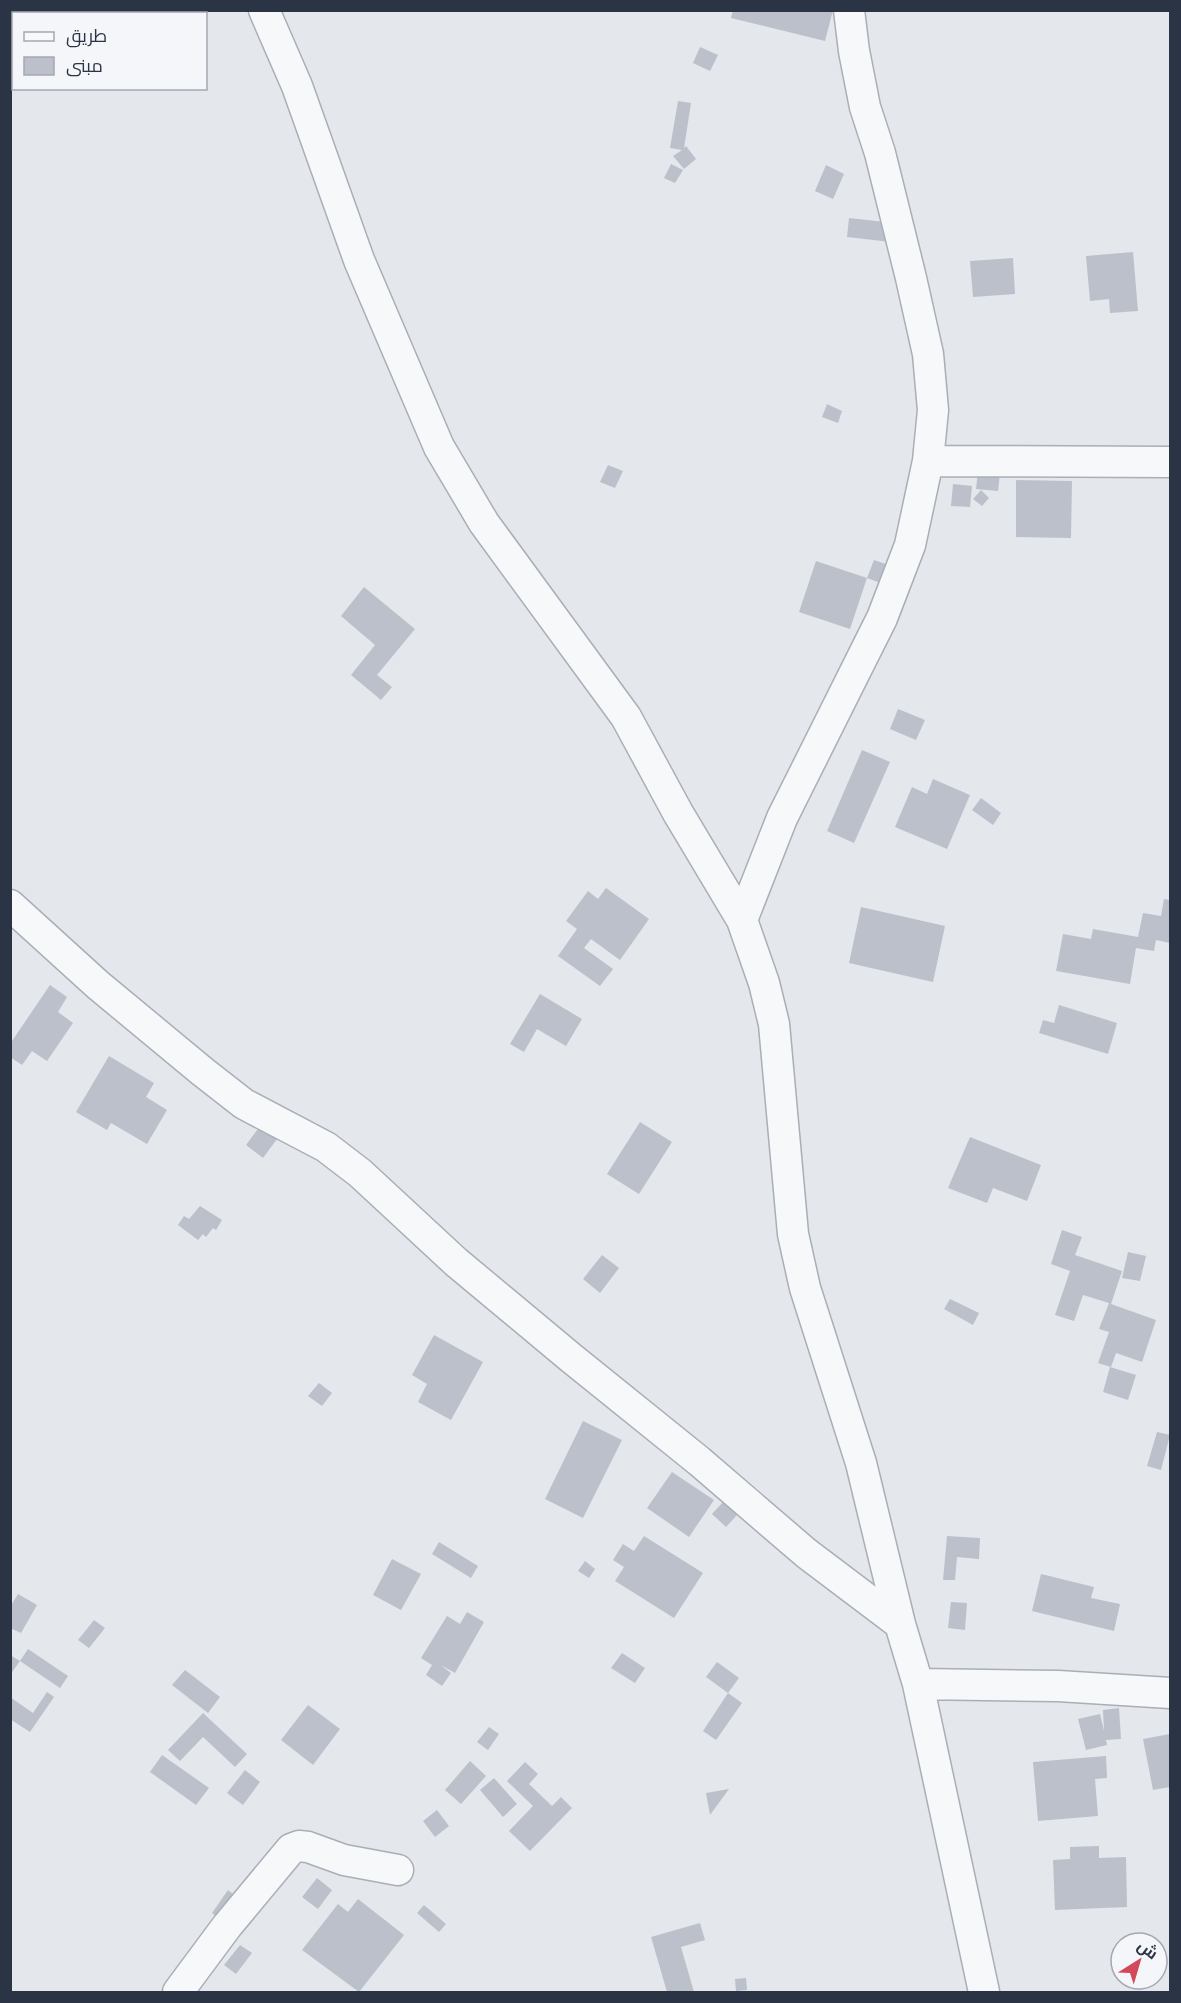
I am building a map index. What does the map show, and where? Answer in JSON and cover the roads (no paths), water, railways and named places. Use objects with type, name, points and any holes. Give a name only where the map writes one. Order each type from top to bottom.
[{"type":"street","points":[[264,10],[297,86],[359,260],[439,447],[484,523],[626,717],[678,813],[742,920],[764,983],[774,1024],[793,1234],[805,1288],[861,1463],[900,1624],[918,1684],[984,1992]]},
{"type":"street","points":[[742,920],[782,818],[882,618],[910,544],[928,461],[933,410],[928,354],[880,153],[865,107],[849,10]]},
{"type":"street","points":[[928,461],[1170,462]]},
{"type":"street","points":[[10,905],[98,985],[244,1104],[326,1147],[360,1173],[456,1262],[561,1350],[699,1461],[806,1553],[900,1624]]},
{"type":"street","points":[[918,1684],[1058,1686],[1170,1693]]},
{"type":"street","points":[[178,1992],[227,1926],[291,1849],[308,1846],[344,1860],[398,1870]]}]
